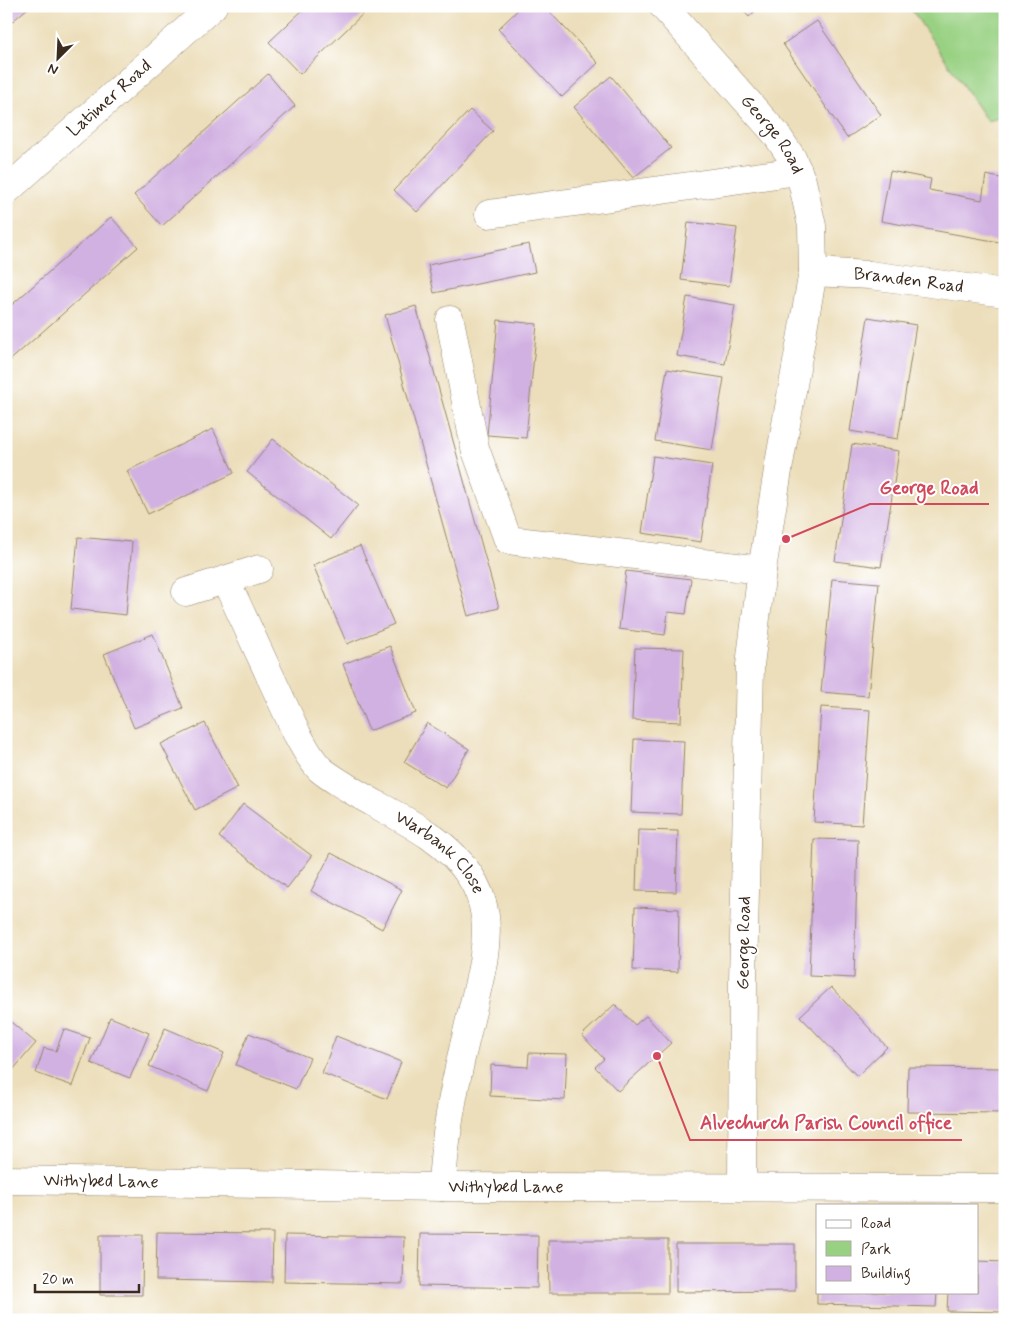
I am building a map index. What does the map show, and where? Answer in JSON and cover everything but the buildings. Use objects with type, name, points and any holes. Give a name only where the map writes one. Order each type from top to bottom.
[{"type":"street","name":"Latimer Road","points":[[6,191],[212,6]]},
{"type":"street","name":"George Road","points":[[663,6],[776,134],[798,171],[812,226],[813,272],[762,570],[750,665],[743,981],[742,1187]]},
{"type":"street","points":[[488,214],[798,171]]},
{"type":"street","name":"Branden Road","points":[[813,272],[870,275],[1005,293]]},
{"type":"street","points":[[450,320],[475,448],[508,540],[762,570]]},
{"type":"street","points":[[186,592],[259,570]]},
{"type":"street","name":"Warbank Close","points":[[226,581],[308,754],[320,769],[338,782],[429,836],[456,857],[473,880],[484,907],[487,932],[485,955],[450,1114],[442,1187]]},
{"type":"street","name":"Withybed Lane","points":[[6,1180],[442,1187],[1005,1188]]},
{"type":"green space","points":[[909,6],[1005,6],[1005,117],[987,121]]},
{"type":"place","name":"George Road","points":[[786,539]]},
{"type":"place","name":"Alvechurch Parish Council office","points":[[657,1056]]}]
